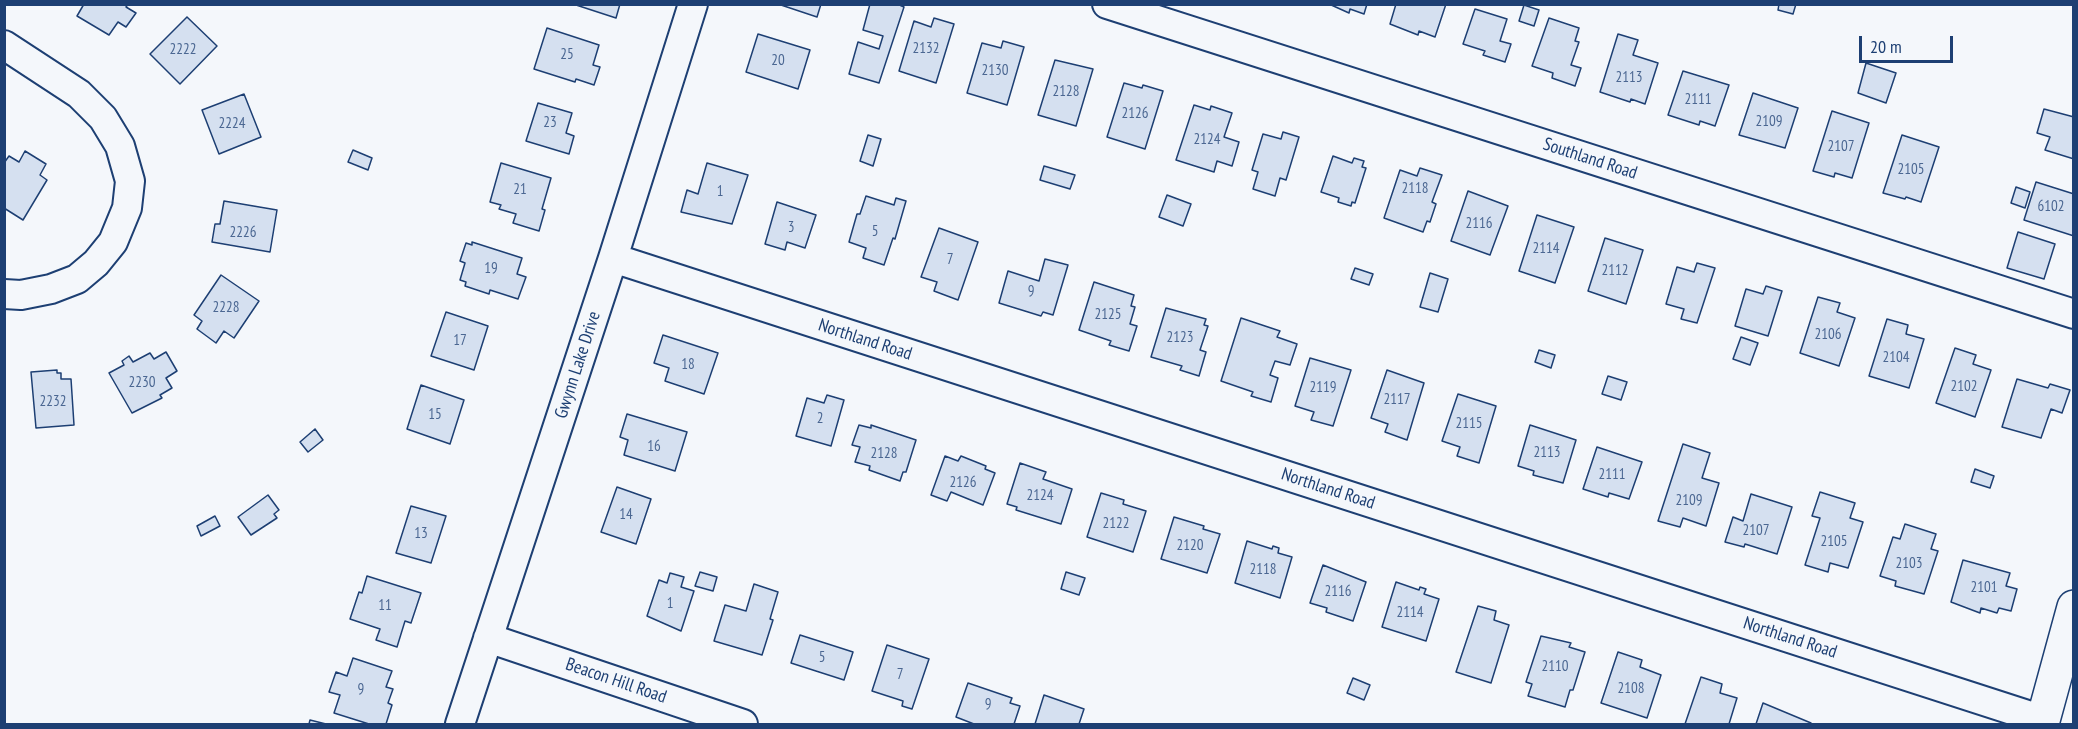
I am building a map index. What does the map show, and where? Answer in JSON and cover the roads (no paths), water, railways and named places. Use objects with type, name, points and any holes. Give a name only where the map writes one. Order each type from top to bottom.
[{"type":"main road","points":[[2042,722],[2073,613]]},
{"type":"street","name":"Gwynn Lake Drive","points":[[460,724],[613,258],[693,4]]},
{"type":"street","name":"Southland Road","points":[[1107,4],[2073,314]]},
{"type":"street","points":[[4,45],[79,94],[104,118],[120,147],[130,181],[127,208],[113,242],[96,263],[76,279],[51,289],[21,295],[4,294]]},
{"type":"street","name":"Northland Road","points":[[613,258],[2042,722]]},
{"type":"street","name":"Beacon Hill Road","points":[[488,638],[743,724]]}]
